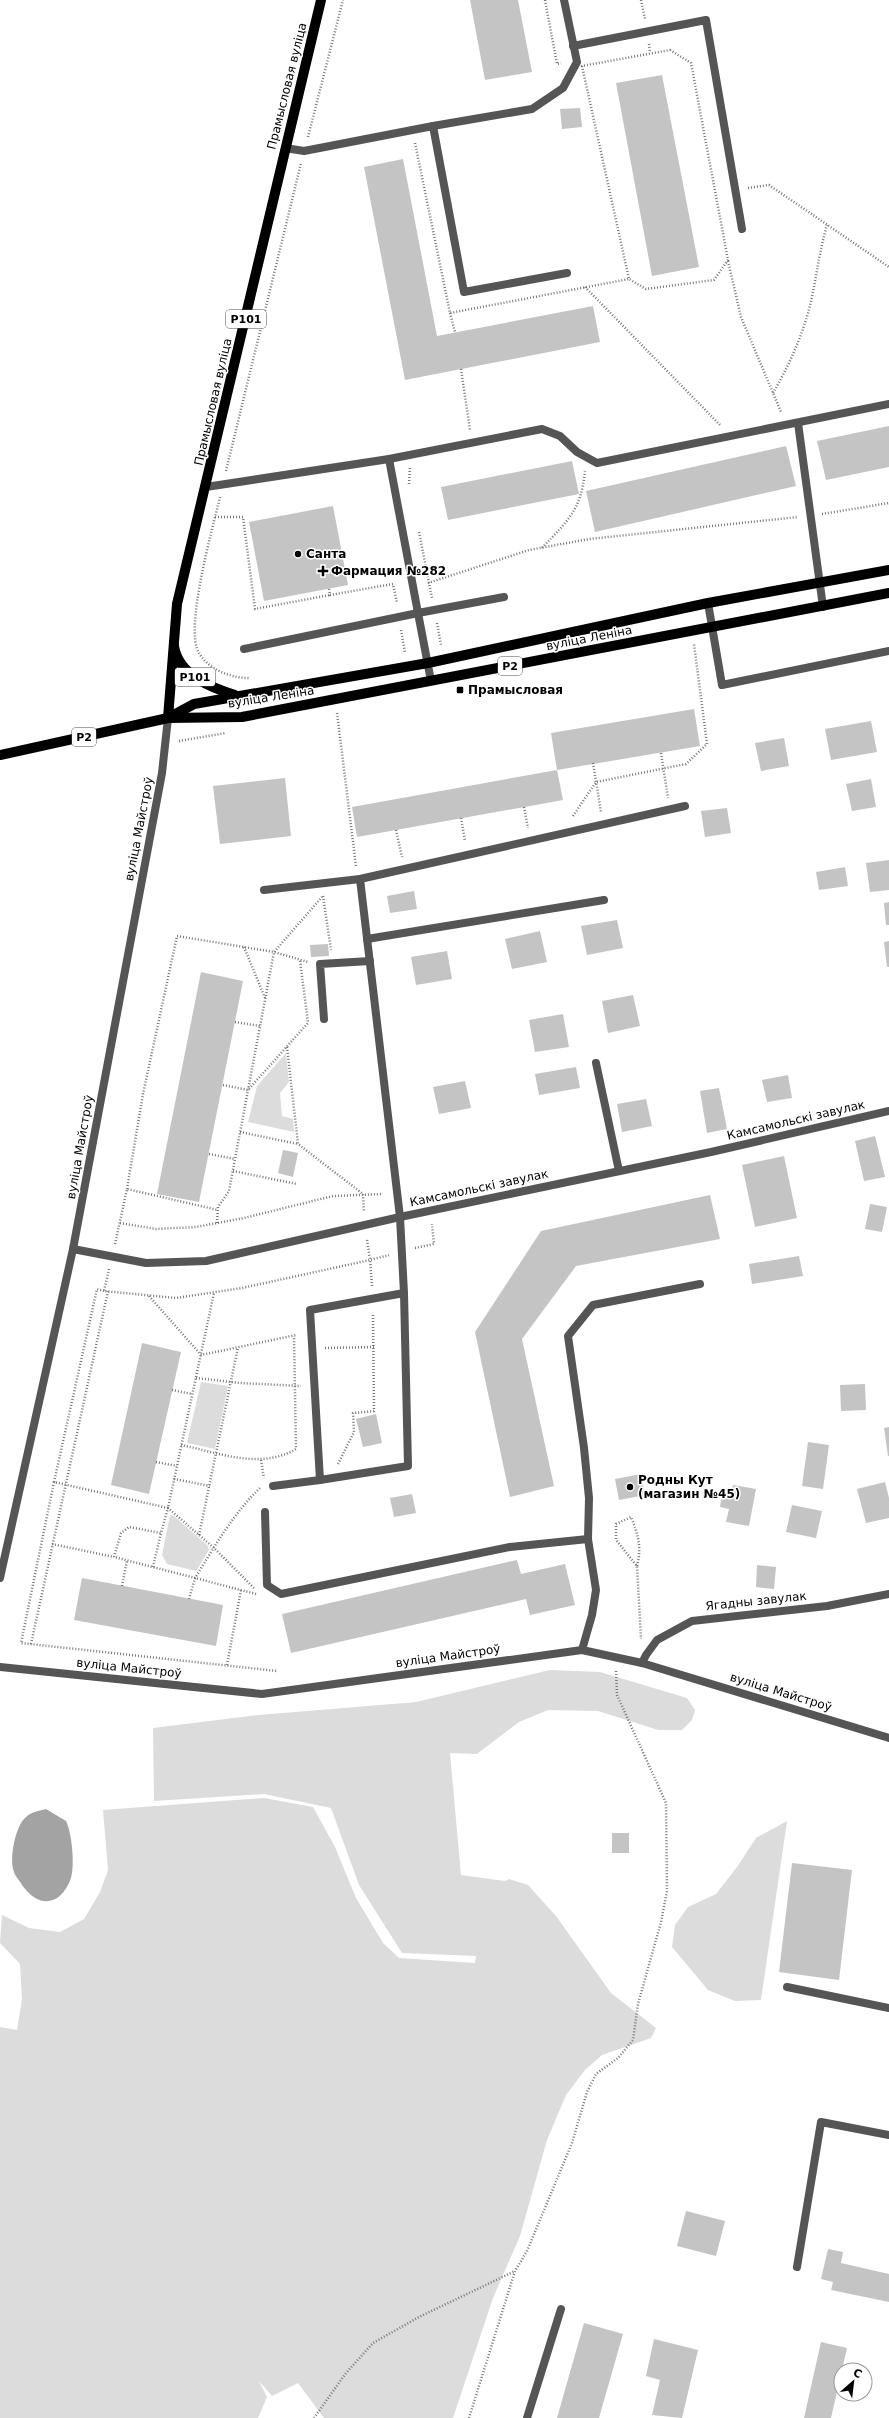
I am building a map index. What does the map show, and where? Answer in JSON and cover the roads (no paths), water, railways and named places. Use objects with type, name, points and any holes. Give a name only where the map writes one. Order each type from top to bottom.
[{"type":"main road","name":"Прамысловая вуліца","points":[[168,718],[173,638],[178,604],[321,0]]},
{"type":"main road","name":"вуліца Леніна","points":[[168,718],[194,704],[428,663],[708,603],[889,570]]},
{"type":"main road","name":"вуліца Леніна","points":[[168,718],[242,717],[823,607],[889,593]]},
{"type":"main road","name":"Р101","points":[[173,638],[175,650],[182,663],[199,681],[237,696]]},
{"type":"main road","name":"Р2","points":[[0,755],[168,718]]},
{"type":"street","points":[[285,148],[304,151],[433,126],[532,109],[563,88],[579,64],[573,46],[564,0]]},
{"type":"street","points":[[573,46],[706,20],[742,229]]},
{"type":"street","points":[[433,126],[464,292],[567,273]]},
{"type":"street","points":[[206,487],[389,459],[542,429],[560,436],[577,452],[597,463],[889,404]]},
{"type":"street","points":[[798,423],[823,607]]},
{"type":"street","points":[[389,459],[431,682]]},
{"type":"street","points":[[244,649],[504,597]]},
{"type":"street","points":[[708,603],[722,685],[889,651]]},
{"type":"street","name":"вуліца Майстроў","points":[[0,1578],[73,1249],[162,773],[168,718]]},
{"type":"street","points":[[264,890],[360,879],[685,806]]},
{"type":"street","points":[[273,1486],[408,1466],[404,1294],[400,1216],[360,879]]},
{"type":"street","points":[[367,939],[604,900]]},
{"type":"street","points":[[324,1019],[320,964],[370,961]]},
{"type":"street","points":[[596,1063],[619,1172]]},
{"type":"street","name":"Камсамольскі завулак","points":[[73,1249],[112,1258],[146,1263],[206,1262],[400,1216],[431,1212],[619,1172],[889,1111]]},
{"type":"street","points":[[582,1650],[592,1616],[596,1590],[588,1538],[589,1498],[584,1448],[568,1336],[593,1304],[700,1284]]},
{"type":"street","points":[[320,1480],[310,1310],[404,1294]]},
{"type":"street","points":[[265,1512],[267,1585],[281,1594],[510,1547],[588,1538]]},
{"type":"street","name":"Ягадны завулак","points":[[642,1663],[657,1640],[692,1621],[826,1606],[889,1594]]},
{"type":"street","name":"вуліца Майстроў","points":[[0,1667],[262,1694],[582,1650],[642,1663],[889,1738]]},
{"type":"street","points":[[787,1988],[889,2008]]},
{"type":"street","points":[[797,2267],[821,2122],[889,2135]]},
{"type":"street","points":[[527,2418],[561,2309]]},
{"type":"place","name":"Санта","points":[[298,554]]},
{"type":"place","name":"Фармация №282","points":[[323,571]]},
{"type":"place","name":"Прамысловая","points":[[460,690]]},
{"type":"place","name":"Родны Кут (магазин №45)","points":[[630,1487]]}]
